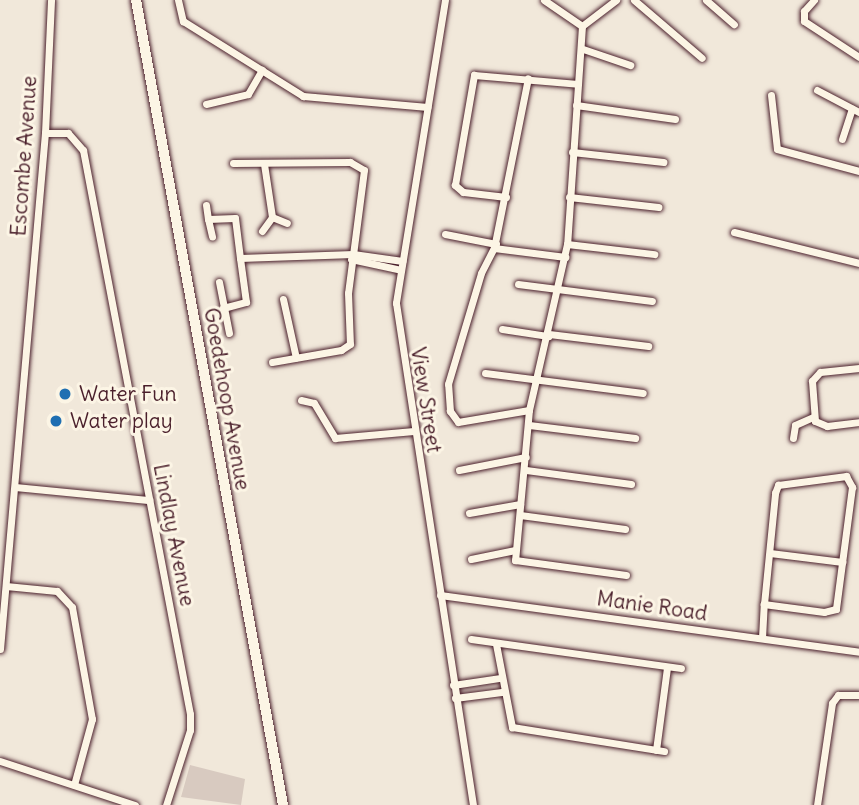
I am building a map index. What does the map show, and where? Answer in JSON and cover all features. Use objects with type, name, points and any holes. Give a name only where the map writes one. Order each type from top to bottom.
[{"type":"main road","name":"Goedehoop Avenue","points":[[136,0],[283,805]]},
{"type":"street","name":"Escombe Avenue","points":[[0,649],[45,134],[51,0]]},
{"type":"street","points":[[178,0],[183,21],[311,99],[428,107]]},
{"type":"street","name":"View Street","points":[[445,0],[396,303],[398,333],[473,805]]},
{"type":"street","points":[[582,26],[616,0]]},
{"type":"street","points":[[634,0],[702,58]]},
{"type":"street","points":[[706,0],[734,24]]},
{"type":"street","points":[[814,0],[804,11],[804,21],[859,57]]},
{"type":"street","points":[[546,1],[582,26]]},
{"type":"street","points":[[582,26],[583,49],[572,152],[567,244],[529,410],[526,470],[515,550],[519,563],[626,575]]},
{"type":"street","points":[[583,49],[630,65]]},
{"type":"street","points":[[206,104],[248,94],[262,69]]},
{"type":"street","points":[[506,197],[463,192],[455,185],[472,79],[480,72],[578,84]]},
{"type":"street","points":[[528,78],[495,246],[481,273],[448,384],[450,411],[464,422],[529,410]]},
{"type":"street","points":[[817,90],[856,110],[842,139]]},
{"type":"street","points":[[771,95],[777,149],[859,171]]},
{"type":"street","points":[[576,105],[675,119]]},
{"type":"street","name":"Lindlay Avenue","points":[[45,134],[68,133],[83,150],[191,720],[166,805]]},
{"type":"street","points":[[572,152],[663,162]]},
{"type":"street","points":[[233,163],[350,162],[364,170],[350,257],[350,344],[341,351],[272,362]]},
{"type":"street","points":[[262,231],[272,217],[264,164]]},
{"type":"street","points":[[569,197],[658,207]]},
{"type":"street","points":[[206,205],[212,237]]},
{"type":"street","points":[[208,219],[234,216],[246,302],[223,308]]},
{"type":"street","points":[[272,217],[287,223]]},
{"type":"street","points":[[734,232],[859,263]]},
{"type":"street","points":[[445,234],[495,246],[565,257]]},
{"type":"street","points":[[567,244],[654,254]]},
{"type":"street","points":[[350,257],[401,270]]},
{"type":"street","points":[[240,258],[350,257],[403,261]]},
{"type":"street","points":[[219,282],[229,333]]},
{"type":"street","points":[[518,284],[652,301]]},
{"type":"street","points":[[283,299],[296,358]]},
{"type":"street","points":[[502,329],[648,346]]},
{"type":"street","points":[[813,417],[813,377],[820,372],[859,368]]},
{"type":"street","points":[[485,373],[643,393]]},
{"type":"street","points":[[301,400],[313,403],[335,438],[414,431]]},
{"type":"street","points":[[813,417],[827,426],[859,422]]},
{"type":"street","points":[[793,438],[795,425],[813,417]]},
{"type":"street","points":[[529,425],[635,438]]},
{"type":"street","points":[[459,470],[526,457]]},
{"type":"street","points":[[526,470],[631,484]]},
{"type":"street","points":[[762,638],[764,604],[778,485],[846,476],[852,487],[837,605],[832,612],[764,604]]},
{"type":"street","points":[[16,487],[149,500]]},
{"type":"street","points":[[469,513],[520,505]]},
{"type":"street","points":[[520,515],[625,529]]},
{"type":"street","points":[[471,559],[515,550]]},
{"type":"street","points":[[770,553],[842,562]]},
{"type":"street","points":[[6,586],[57,591],[71,603],[92,715],[74,785]]},
{"type":"street","name":"Manie Road","points":[[440,595],[859,652]]},
{"type":"street","points":[[471,639],[681,668]]},
{"type":"street","points":[[496,644],[508,718],[519,731],[660,751],[667,668]]},
{"type":"street","points":[[453,685],[500,678]]},
{"type":"street","points":[[455,698],[502,692]]},
{"type":"street","points":[[817,805],[832,703],[838,695],[859,695]]},
{"type":"street","points":[[0,761],[135,805]]},
{"type":"shaded area","points":[[190,765],[245,779],[241,805],[181,797]]},
{"type":"place","name":"Water Fun","points":[[65,394]]},
{"type":"place","name":"Water play","points":[[56,421]]}]
